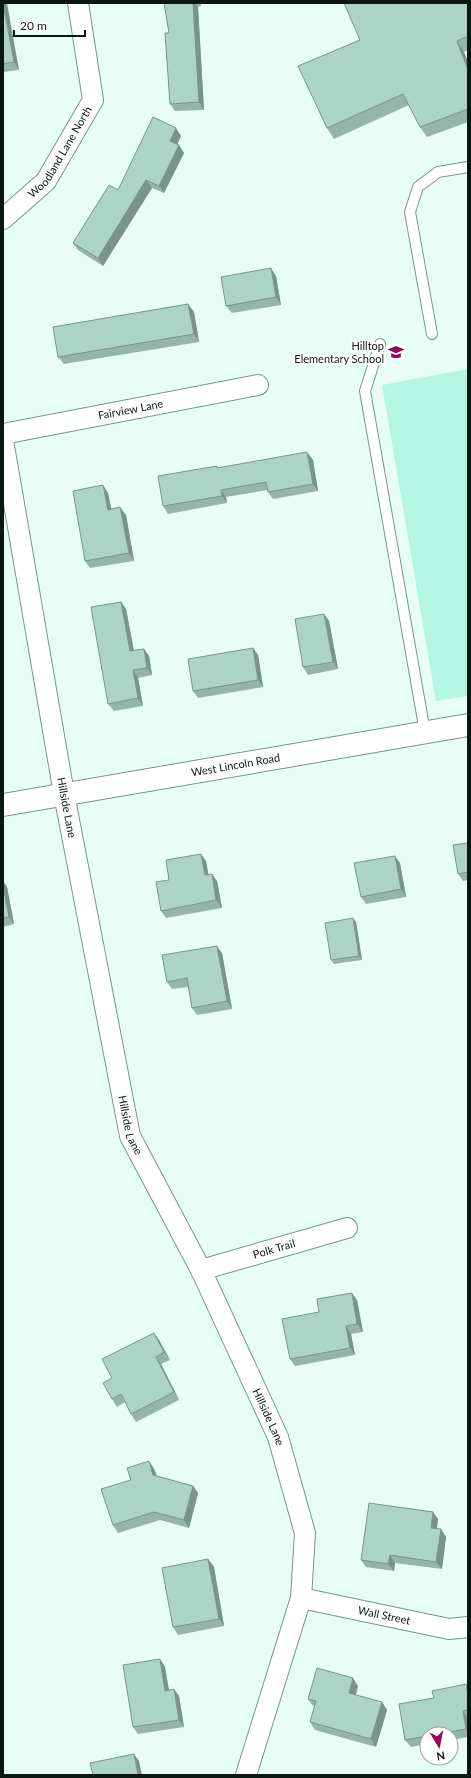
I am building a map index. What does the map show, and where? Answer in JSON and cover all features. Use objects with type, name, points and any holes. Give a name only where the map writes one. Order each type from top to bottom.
[{"type":"street","name":"Woodland Lane North","points":[[3,218],[46,181],[93,100],[78,3]]},
{"type":"street","name":"Fairview Lane","points":[[3,434],[258,385]]},
{"type":"street","name":"Hillside Lane","points":[[3,440],[64,794],[130,1136],[201,1270],[278,1436],[305,1533],[301,1598],[246,1775]]},
{"type":"street","name":"West Lincoln Road","points":[[3,806],[64,794],[468,725]]},
{"type":"street","name":"Polk Trail","points":[[201,1270],[347,1228]]},
{"type":"street","name":"Wall Street","points":[[301,1598],[449,1629],[468,1626]]},
{"type":"lane","points":[[432,334],[410,212],[418,187],[438,172],[468,167]]},
{"type":"lane","points":[[380,344],[365,392],[425,732]]},
{"type":"green space","points":[[468,369],[468,696],[436,701],[382,385]]},
{"type":"building","points":[[3,3],[14,62],[3,64]]},
{"type":"building","points":[[164,3],[193,3],[199,102],[170,104],[165,33],[169,33]]},
{"type":"building","points":[[344,3],[468,3],[468,36],[457,41],[468,70],[468,109],[420,127],[403,94],[327,128],[298,66],[360,40]]},
{"type":"building","points":[[153,117],[176,128],[170,141],[179,145],[159,186],[146,180],[98,258],[73,243],[109,185],[118,190]]},
{"type":"building","points":[[271,268],[276,297],[226,306],[221,277]]},
{"type":"building","points":[[188,304],[194,334],[58,357],[53,327]]},
{"type":"building","points":[[307,452],[313,484],[268,492],[266,482],[221,490],[222,496],[163,506],[158,476],[217,466],[217,468]]},
{"type":"building","points":[[103,485],[108,510],[120,507],[129,553],[85,561],[73,491]]},
{"type":"building","points":[[121,602],[130,651],[144,649],[147,668],[133,670],[138,698],[108,704],[91,607]]},
{"type":"building","points":[[324,614],[333,662],[303,667],[295,619]]},
{"type":"building","points":[[253,648],[258,680],[193,691],[188,659]]},
{"type":"building","points":[[468,843],[468,872],[458,874],[453,845]]},
{"type":"building","points":[[201,854],[205,875],[212,874],[216,900],[161,911],[156,882],[169,880],[166,860]]},
{"type":"building","points":[[395,856],[401,889],[361,897],[354,863]]},
{"type":"building","points":[[3,885],[9,917],[3,918]]},
{"type":"building","points":[[353,918],[359,956],[331,960],[325,923]]},
{"type":"building","points":[[217,946],[227,1001],[192,1008],[187,978],[167,982],[162,955]]},
{"type":"building","points":[[352,1293],[357,1324],[346,1326],[350,1348],[290,1359],[282,1319],[319,1312],[317,1299]]},
{"type":"building","points":[[154,1333],[164,1352],[156,1357],[174,1392],[131,1414],[121,1394],[112,1399],[103,1383],[112,1378],[102,1359]]},
{"type":"building","points":[[149,1461],[153,1475],[193,1486],[184,1520],[154,1512],[113,1525],[101,1489],[131,1480],[127,1468]]},
{"type":"building","points":[[369,1503],[433,1512],[431,1528],[441,1529],[436,1562],[390,1555],[388,1564],[361,1560]]},
{"type":"building","points":[[208,1559],[219,1619],[173,1627],[162,1568]]},
{"type":"building","points":[[160,1659],[165,1691],[174,1689],[179,1720],[133,1727],[123,1665]]},
{"type":"building","points":[[317,1668],[353,1678],[349,1693],[382,1702],[371,1739],[310,1722],[316,1701],[308,1699]]},
{"type":"building","points":[[466,1684],[468,1694],[468,1710],[463,1711],[466,1729],[459,1730],[459,1726],[419,1726],[419,1737],[405,1740],[399,1704],[434,1698],[432,1691]]},
{"type":"building","points":[[134,1754],[138,1775],[93,1775],[90,1763]]},
{"type":"place","name":"Hilltop Elementary School","points":[[396,352]]}]
